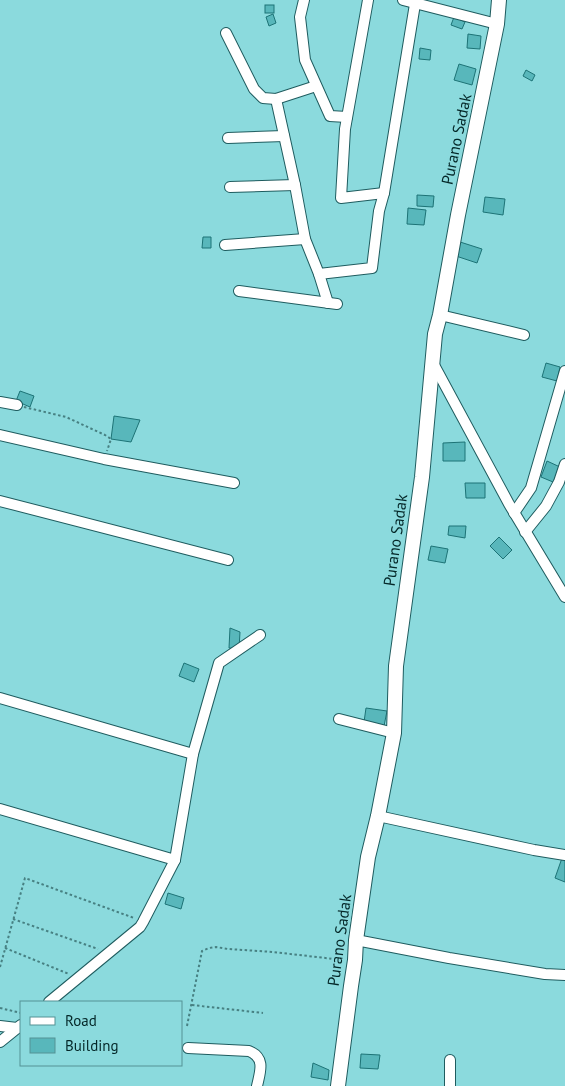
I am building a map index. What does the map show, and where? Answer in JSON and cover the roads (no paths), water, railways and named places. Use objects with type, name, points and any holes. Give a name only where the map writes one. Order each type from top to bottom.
[{"type":"main road","name":"Purano Sadak","points":[[338,1086],[368,857],[394,733],[396,666],[422,477],[435,334],[497,24],[499,0]]},
{"type":"street","points":[[304,0],[300,17],[305,60],[330,116],[347,117]]},
{"type":"street","points":[[368,0],[344,130],[342,198],[384,193]]},
{"type":"street","points":[[403,0],[497,24]]},
{"type":"street","points":[[319,274],[372,268],[379,211],[384,193],[416,4]]},
{"type":"street","points":[[226,33],[254,88],[263,98],[276,99],[316,86]]},
{"type":"street","points":[[239,291],[333,303],[305,239],[276,99]]},
{"type":"street","points":[[228,138],[284,136]]},
{"type":"street","points":[[230,187],[295,185]]},
{"type":"street","points":[[225,244],[305,239]]},
{"type":"street","points":[[440,315],[524,335]]},
{"type":"street","points":[[432,363],[514,513],[565,597]]},
{"type":"street","points":[[514,513],[531,488],[565,370]]},
{"type":"street","points":[[0,402],[17,405]]},
{"type":"street","points":[[0,435],[104,459],[234,483]]},
{"type":"street","points":[[525,532],[546,506],[559,482],[565,464]]},
{"type":"street","points":[[0,501],[228,560]]},
{"type":"street","points":[[50,1001],[140,927],[143,922],[175,860],[193,754],[219,663],[260,634]]},
{"type":"street","points":[[0,698],[193,754]]},
{"type":"street","points":[[339,720],[394,733]]},
{"type":"street","points":[[0,809],[175,860]]},
{"type":"street","points":[[378,816],[565,855]]},
{"type":"street","points":[[356,940],[449,958],[545,974],[565,975]]},
{"type":"street","points":[[0,1026],[19,1027]]},
{"type":"street","points":[[0,1042],[19,1027]]},
{"type":"street","points":[[188,1048],[249,1051],[254,1053],[258,1056],[261,1063],[257,1086]]},
{"type":"street","points":[[450,1060],[450,1086]]}]
